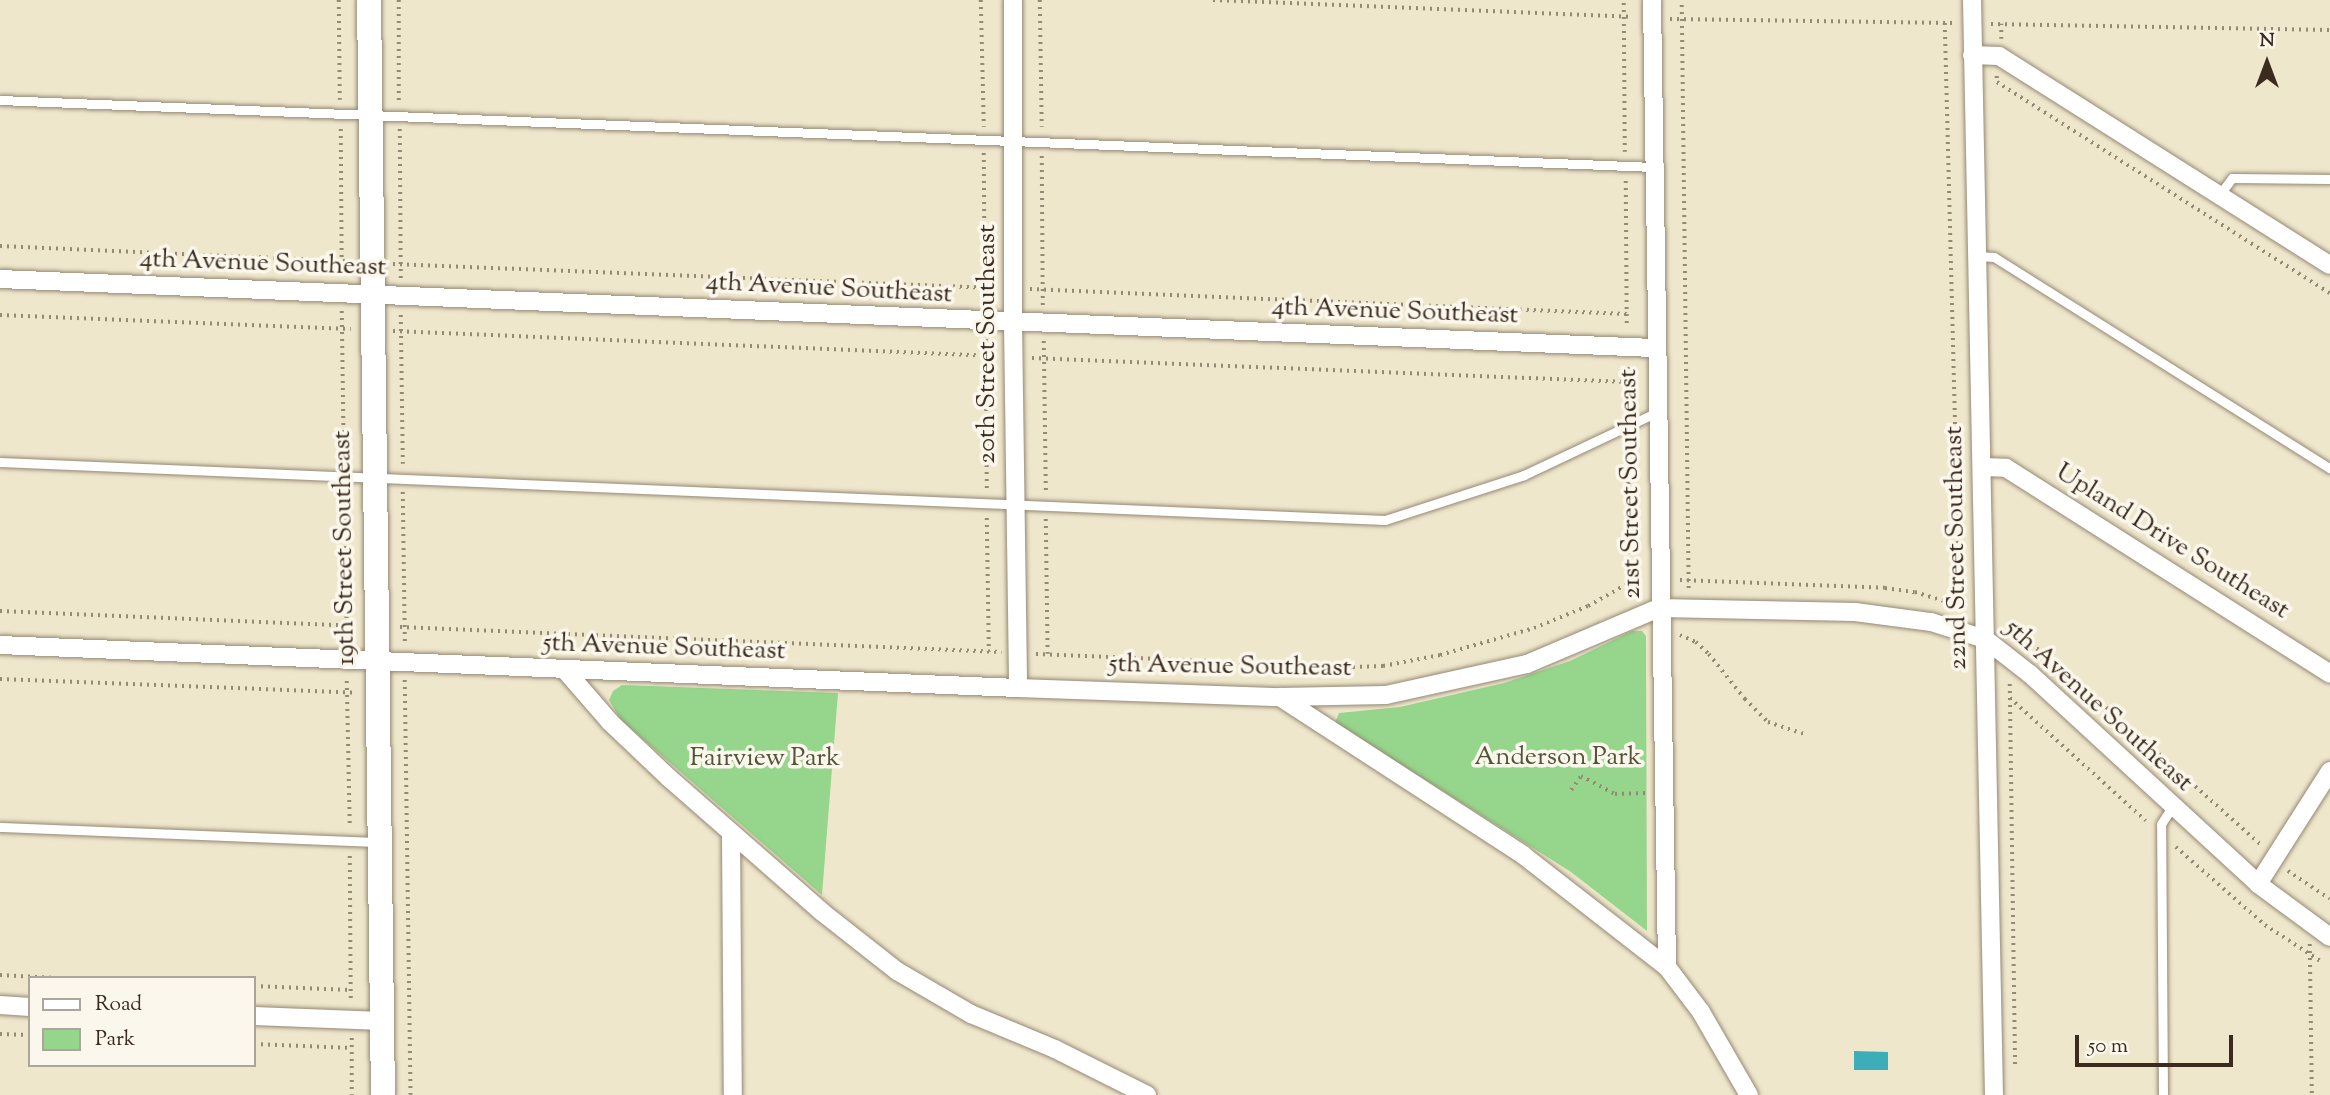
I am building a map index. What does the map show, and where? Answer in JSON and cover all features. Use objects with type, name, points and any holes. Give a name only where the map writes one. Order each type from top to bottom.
[{"type":"main road","name":"19th Street Southeast","points":[[369,0],[373,478],[383,1095]]},
{"type":"street","name":"20th Street Southeast","points":[[1013,0],[1013,323],[1018,688]]},
{"type":"street","name":"21st Street Southeast","points":[[1652,0],[1659,608],[1667,967]]},
{"type":"street","name":"22nd Street Southeast","points":[[1972,0],[1994,1095]]},
{"type":"street","points":[[1972,55],[1999,56],[2330,265]]},
{"type":"street","name":"4th Avenue Southeast","points":[[0,279],[1656,348]]},
{"type":"street","name":"Upland Drive Southeast","points":[[1982,467],[2006,468],[2330,674]]},
{"type":"street","name":"5th Avenue Southeast","points":[[0,645],[1280,697],[1386,695],[1454,682],[1527,664],[1659,608],[1855,612],[1931,622],[1985,639],[2030,674],[2258,884],[2330,937]]},
{"type":"street","points":[[565,670],[610,722],[731,834],[822,912],[897,971],[971,1014],[1055,1049],[1146,1095]]},
{"type":"street","points":[[1280,697],[1523,855],[1667,967],[1701,1012],[1749,1095]]},
{"type":"street","points":[[2258,884],[2330,771]]},
{"type":"street","points":[[731,834],[733,1095]]},
{"type":"street","points":[[0,1006],[28,1007]]},
{"type":"street","points":[[256,1016],[382,1021]]},
{"type":"lane","points":[[0,100],[1655,167]]},
{"type":"lane","points":[[2220,194],[2232,178],[2330,179]]},
{"type":"lane","points":[[1977,256],[1994,257],[2330,469]]},
{"type":"lane","points":[[0,462],[1385,520],[1524,475],[1657,412]]},
{"type":"lane","points":[[2163,1095],[2161,824],[2172,807]]},
{"type":"lane","points":[[0,827],[380,842]]},
{"type":"path","points":[[339,0],[342,277]]},
{"type":"path","points":[[399,0],[401,281]]},
{"type":"path","points":[[1213,0],[1638,18]]},
{"type":"path","points":[[1682,5],[1689,593]]},
{"type":"path","points":[[1667,19],[1952,23]]},
{"type":"path","points":[[1945,23],[1960,606]]},
{"type":"path","points":[[1985,24],[2330,30]]},
{"type":"path","points":[[2001,24],[2001,43]]},
{"type":"path","points":[[1997,71],[1997,82],[2330,293]]},
{"type":"path","points":[[0,246],[355,262]]},
{"type":"path","points":[[387,263],[999,288]]},
{"type":"path","points":[[1028,289],[1627,314]]},
{"type":"path","points":[[0,314],[358,330]]},
{"type":"path","points":[[388,331],[1000,356]]},
{"type":"path","points":[[1030,358],[1628,382]]},
{"type":"path","points":[[1628,362],[1630,582]]},
{"type":"path","points":[[1674,580],[1885,588],[1915,592],[1969,610]]},
{"type":"path","points":[[1034,654],[1383,666],[1440,655],[1534,628],[1588,606],[1630,582],[1644,581]]},
{"type":"path","points":[[0,611],[361,626]]},
{"type":"path","points":[[391,627],[1003,653]]},
{"type":"path","points":[[2001,627],[2049,656],[2263,848]]},
{"type":"path","points":[[1675,635],[1696,642],[1768,722],[1807,735]]},
{"type":"path","points":[[0,679],[359,693]]},
{"type":"path","points":[[405,680],[411,1095]]},
{"type":"path","points":[[2010,680],[2015,1068]]},
{"type":"path","points":[[1571,790],[1581,776],[1615,794],[1663,793]]},
{"type":"path","points":[[2284,867],[2330,899]]},
{"type":"path","points":[[2310,939],[2312,1095]]},
{"type":"path","points":[[0,975],[28,976]]},
{"type":"path","points":[[256,986],[351,990]]},
{"type":"path","points":[[0,1034],[28,1035]]},
{"type":"path","points":[[352,1038],[352,1095]]},
{"type":"path","points":[[256,1044],[352,1048]]},
{"type":"green space","name":"Anderson Park","points":[[1632,631],[1642,631],[1646,636],[1647,931],[1571,872],[1335,723],[1339,713],[1400,707],[1504,683],[1570,661]]},
{"type":"green space","name":"Fairview Park","points":[[622,685],[838,693],[822,895],[621,720],[609,700],[613,691]]},
{"type":"water","points":[[1854,1051],[1888,1052],[1888,1070],[1854,1070]]}]
